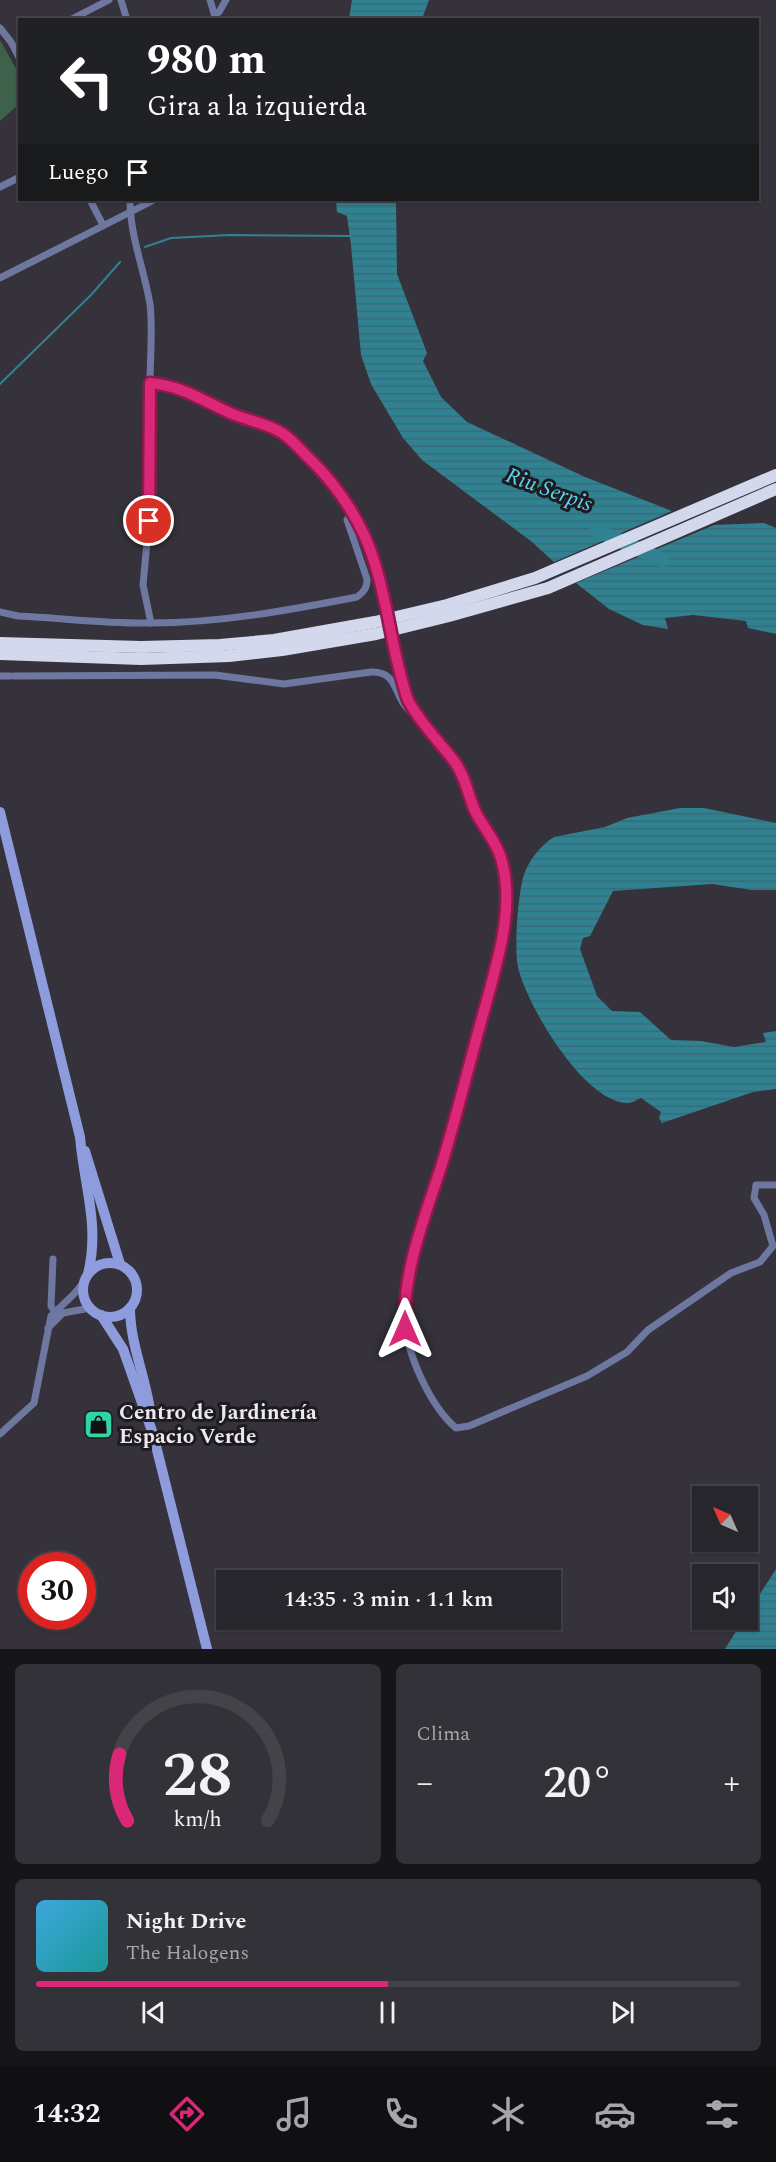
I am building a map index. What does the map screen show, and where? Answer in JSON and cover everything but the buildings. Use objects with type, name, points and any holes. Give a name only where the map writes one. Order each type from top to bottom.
[{"type":"highway","points":[[2,649],[141,659],[229,656],[282,651],[350,639],[449,616],[548,588],[596,560],[727,496],[776,475]]},
{"type":"highway","points":[[596,560],[776,489]]},
{"type":"main road","points":[[0,813],[80,1137],[120,1264]]},
{"type":"main road","points":[[80,1137],[82,1164],[93,1216],[93,1242],[86,1278],[85,1300],[90,1308],[101,1315],[123,1349],[153,1434],[207,1649]]},
{"type":"main road","points":[[86,1278],[94,1267],[111,1262],[127,1268],[137,1283],[135,1301],[130,1308],[116,1316],[101,1315]]},
{"type":"main road","points":[[130,1308],[130,1330],[148,1396],[153,1434]]},
{"type":"street","points":[[74,18],[109,0]]},
{"type":"street","points":[[121,0],[126,18]]},
{"type":"street","points":[[210,0],[215,17]]},
{"type":"street","points":[[215,17],[226,0]]},
{"type":"street","points":[[0,28],[17,46]]},
{"type":"street","points":[[0,186],[18,178]]},
{"type":"street","points":[[91,201],[103,225]]},
{"type":"street","points":[[130,201],[135,246],[150,306],[149,521],[143,585],[151,623]]},
{"type":"street","points":[[0,278],[152,201]]},
{"type":"street","points":[[150,383],[177,387],[282,433],[322,471],[341,495],[373,556],[404,690],[416,715],[458,768],[476,811],[500,856],[507,882],[507,908],[497,962],[441,1167],[420,1231],[406,1291],[405,1329],[412,1358],[444,1415],[456,1428],[462,1428],[587,1376],[627,1352],[648,1330],[731,1273],[760,1262],[772,1246],[764,1215],[754,1198],[756,1185],[776,1185]]},
{"type":"street","points":[[0,612],[18,616],[151,623],[218,619],[357,597],[367,585],[367,579],[347,520],[351,513]]},
{"type":"street","points":[[0,676],[215,675],[284,684],[378,672],[389,677],[400,702],[416,715]]},
{"type":"street","points":[[53,1259],[51,1306],[54,1311],[63,1313],[90,1308]]},
{"type":"street","points":[[0,1434],[34,1403],[51,1316],[74,1295],[86,1278]]},
{"type":"street","points":[[53,1295],[58,1301],[64,1302]]},
{"type":"street","points":[[48,1328],[63,1313]]},
{"type":"green space","points":[[0,40],[18,72],[18,105],[0,121]]},
{"type":"water","points":[[352,0],[429,0],[422,18],[349,18]]},
{"type":"water","points":[[336,201],[399,201],[396,203],[397,274],[427,353],[423,361],[441,397],[467,422],[585,477],[672,511],[554,562],[532,542],[422,460],[403,438],[371,384],[361,355],[347,216],[337,212]]},
{"type":"water","points":[[764,523],[776,528],[776,634],[748,628],[746,621],[693,615],[665,618],[668,629],[643,625],[609,609],[576,583],[714,525]]},
{"type":"water","points":[[680,808],[704,808],[776,823],[776,890],[752,890],[712,884],[613,891],[590,936],[583,938],[580,949],[597,996],[612,1011],[640,1012],[671,1040],[701,1041],[734,1047],[766,1042],[763,1033],[776,1031],[776,1089],[753,1092],[662,1123],[659,1118],[661,1112],[641,1098],[629,1103],[612,1099],[594,1088],[560,1050],[545,1027],[523,984],[517,958],[517,919],[525,872],[537,852],[554,837],[605,827],[627,818]]},
{"type":"water","points":[[776,1569],[776,1649],[725,1649],[737,1630],[758,1630],[758,1597]]},
{"type":"waterway","points":[[145,247],[171,238],[230,235],[351,236]]},
{"type":"waterway","points":[[0,384],[91,295],[120,262]]},
{"type":"waterway","name":"Riu Serpis","points":[[596,530],[663,560]]},
{"type":"place","name":"Centro de Jardinería Espacio Verde","points":[[98,1425]]},
{"type":"route","points":[[149,521],[150,383],[177,387],[286,436],[337,489],[364,536],[373,556],[408,700],[416,715],[455,762],[476,811],[500,856],[507,882],[507,908],[497,962],[441,1167],[414,1252],[406,1291],[405,1329]]}]
